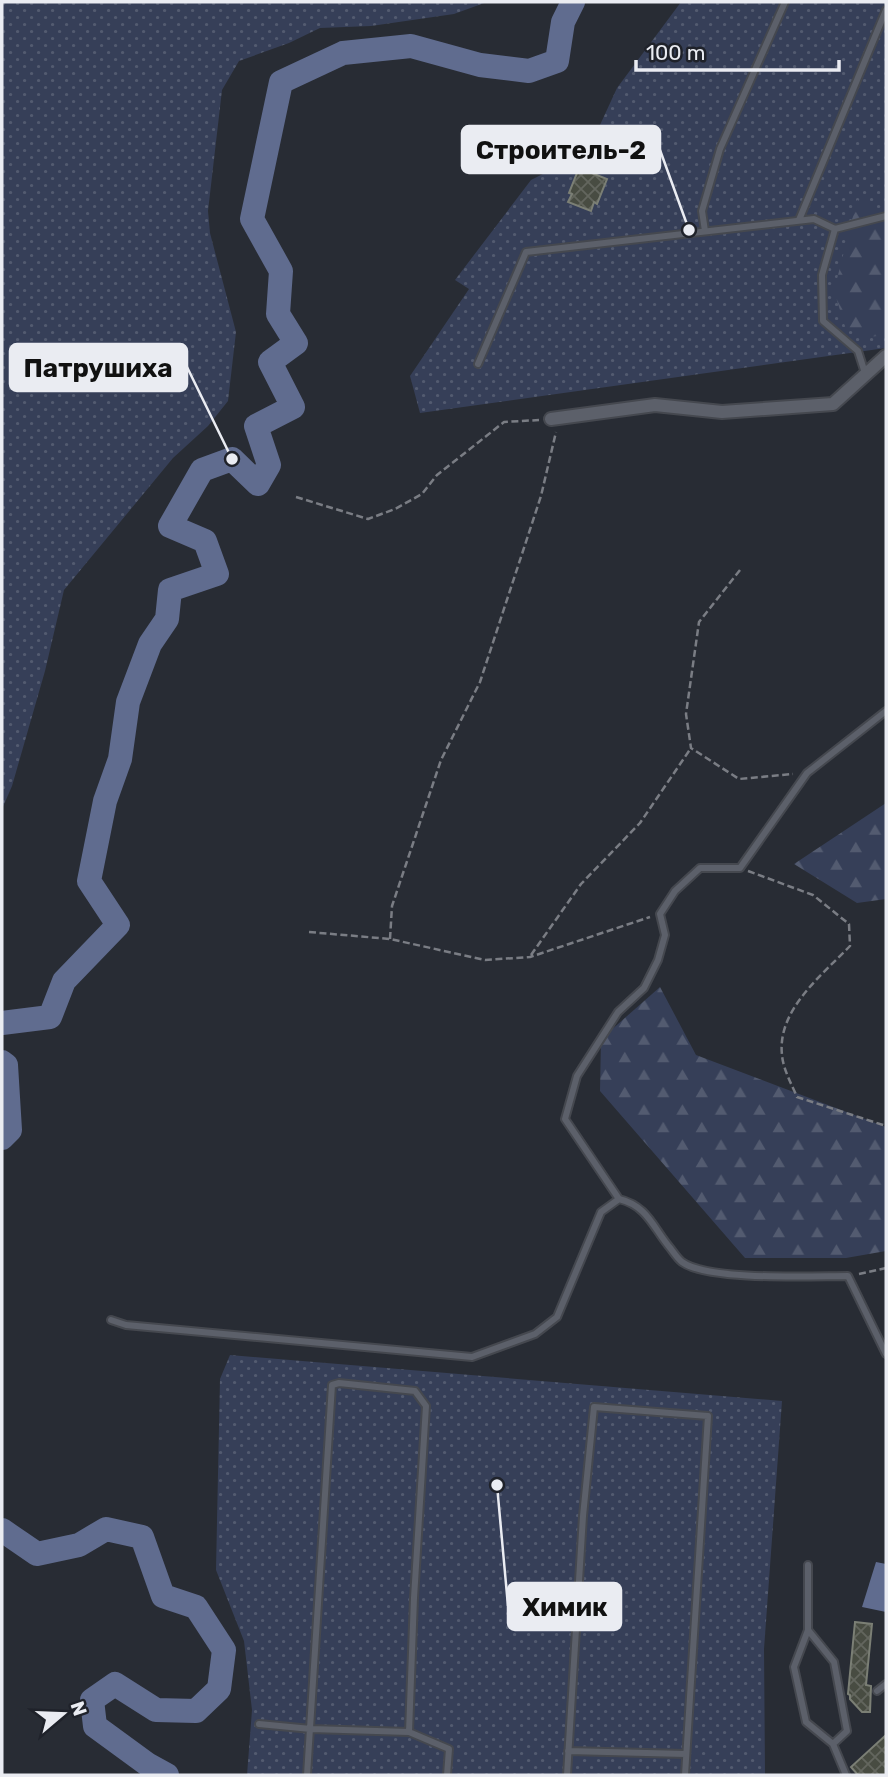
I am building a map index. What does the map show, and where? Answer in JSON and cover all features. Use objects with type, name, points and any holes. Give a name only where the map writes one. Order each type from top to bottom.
[{"type":"street","points":[[555,418],[655,405],[722,412],[833,404],[886,356]]},
{"type":"lane","points":[[705,232],[702,211],[720,149],[785,2]]},
{"type":"lane","points":[[799,220],[886,10]]},
{"type":"lane","points":[[478,364],[526,252],[799,220],[814,219],[835,229],[886,216]]},
{"type":"lane","points":[[835,229],[822,275],[823,321],[858,351],[865,375]]},
{"type":"lane","points":[[886,711],[807,773],[740,869],[700,868],[675,891],[660,914],[665,935],[659,960],[644,988],[618,1012],[577,1076],[565,1119],[619,1199],[633,1202],[647,1214],[656,1232],[682,1262],[713,1273],[848,1276],[886,1354]]},
{"type":"lane","points":[[111,1320],[127,1325],[472,1357],[535,1334],[557,1317],[601,1212],[619,1199]]},
{"type":"lane","points":[[307,1775],[332,1385],[340,1383],[415,1391],[426,1406],[409,1732]]},
{"type":"lane","points":[[567,1775],[583,1516],[594,1407],[708,1416],[685,1775]]},
{"type":"lane","points":[[808,1565],[808,1630],[794,1667],[806,1722],[833,1744],[846,1775]]},
{"type":"lane","points":[[808,1630],[834,1662],[847,1731],[833,1744]]},
{"type":"lane","points":[[877,1691],[886,1684]]},
{"type":"lane","points":[[259,1724],[311,1729],[409,1732],[449,1749],[447,1775]]},
{"type":"lane","points":[[568,1751],[686,1754]]},
{"type":"path","points":[[296,496],[368,519],[396,509],[422,494],[437,475],[505,422],[555,418],[541,496],[480,682],[441,760],[392,906],[390,939]]},
{"type":"path","points":[[530,957],[581,884],[640,823],[691,748],[687,714],[699,622],[740,570]]},
{"type":"path","points":[[691,748],[739,779],[807,773]]},
{"type":"path","points":[[740,869],[813,895],[849,924],[850,946],[814,983],[786,1019],[782,1056],[797,1097],[886,1126]]},
{"type":"path","points":[[309,932],[390,939],[485,960],[530,957],[660,914]]},
{"type":"path","points":[[848,1276],[886,1268]]},
{"type":"green space","points":[[2,2],[487,2],[454,14],[371,26],[320,28],[289,43],[239,61],[222,90],[208,211],[210,233],[236,332],[228,401],[208,426],[173,458],[64,590],[45,671],[12,786],[2,809]]},
{"type":"green space","points":[[681,2],[886,2],[886,348],[420,413],[410,376],[469,289],[455,280],[531,180],[588,151],[617,88]]},
{"type":"green space","points":[[857,200],[886,214],[886,335],[869,337],[845,326],[834,291]]},
{"type":"green space","points":[[886,803],[886,899],[857,903],[794,864]]},
{"type":"green space","points":[[660,987],[696,1055],[886,1127],[886,1251],[846,1258],[745,1258],[600,1091],[601,1039]]},
{"type":"green space","points":[[230,1355],[782,1401],[764,1649],[765,1775],[247,1775],[252,1710],[244,1641],[216,1570],[220,1379]]},
{"type":"shaded area","points":[[876,1562],[886,1564],[886,1612],[862,1607]]},
{"type":"building","points":[[579,168],[607,179],[597,204],[594,202],[591,211],[568,202]]},
{"type":"building","points":[[855,1622],[872,1624],[866,1685],[871,1686],[870,1712],[862,1712],[848,1694]]},
{"type":"building","points":[[886,1735],[886,1775],[858,1775],[851,1767]]},
{"type":"waterway","points":[[2,1023],[50,1017],[64,981],[118,925],[89,881],[105,801],[120,759],[128,702],[150,644],[167,619],[170,590],[217,574],[205,541],[170,526],[202,470],[232,459],[258,484],[269,465],[256,426],[293,407],[270,362],[296,343],[278,314],[281,271],[252,219],[281,82],[343,53],[411,46],[480,65],[529,71],[557,61],[563,22],[573,2]]},
{"type":"waterway","points":[[2,1062],[6,1065],[10,1130],[2,1138]]},
{"type":"waterway","points":[[2,1530],[37,1554],[79,1545],[106,1529],[142,1537],[163,1596],[196,1607],[224,1650],[219,1689],[196,1711],[156,1710],[115,1684],[92,1700],[95,1726],[147,1764],[167,1775]]},
{"type":"place","name":"Строитель-2","points":[[689,230]]},
{"type":"place","name":"Патрушиха","points":[[232,459]]},
{"type":"place","name":"Химик","points":[[497,1485]]}]
